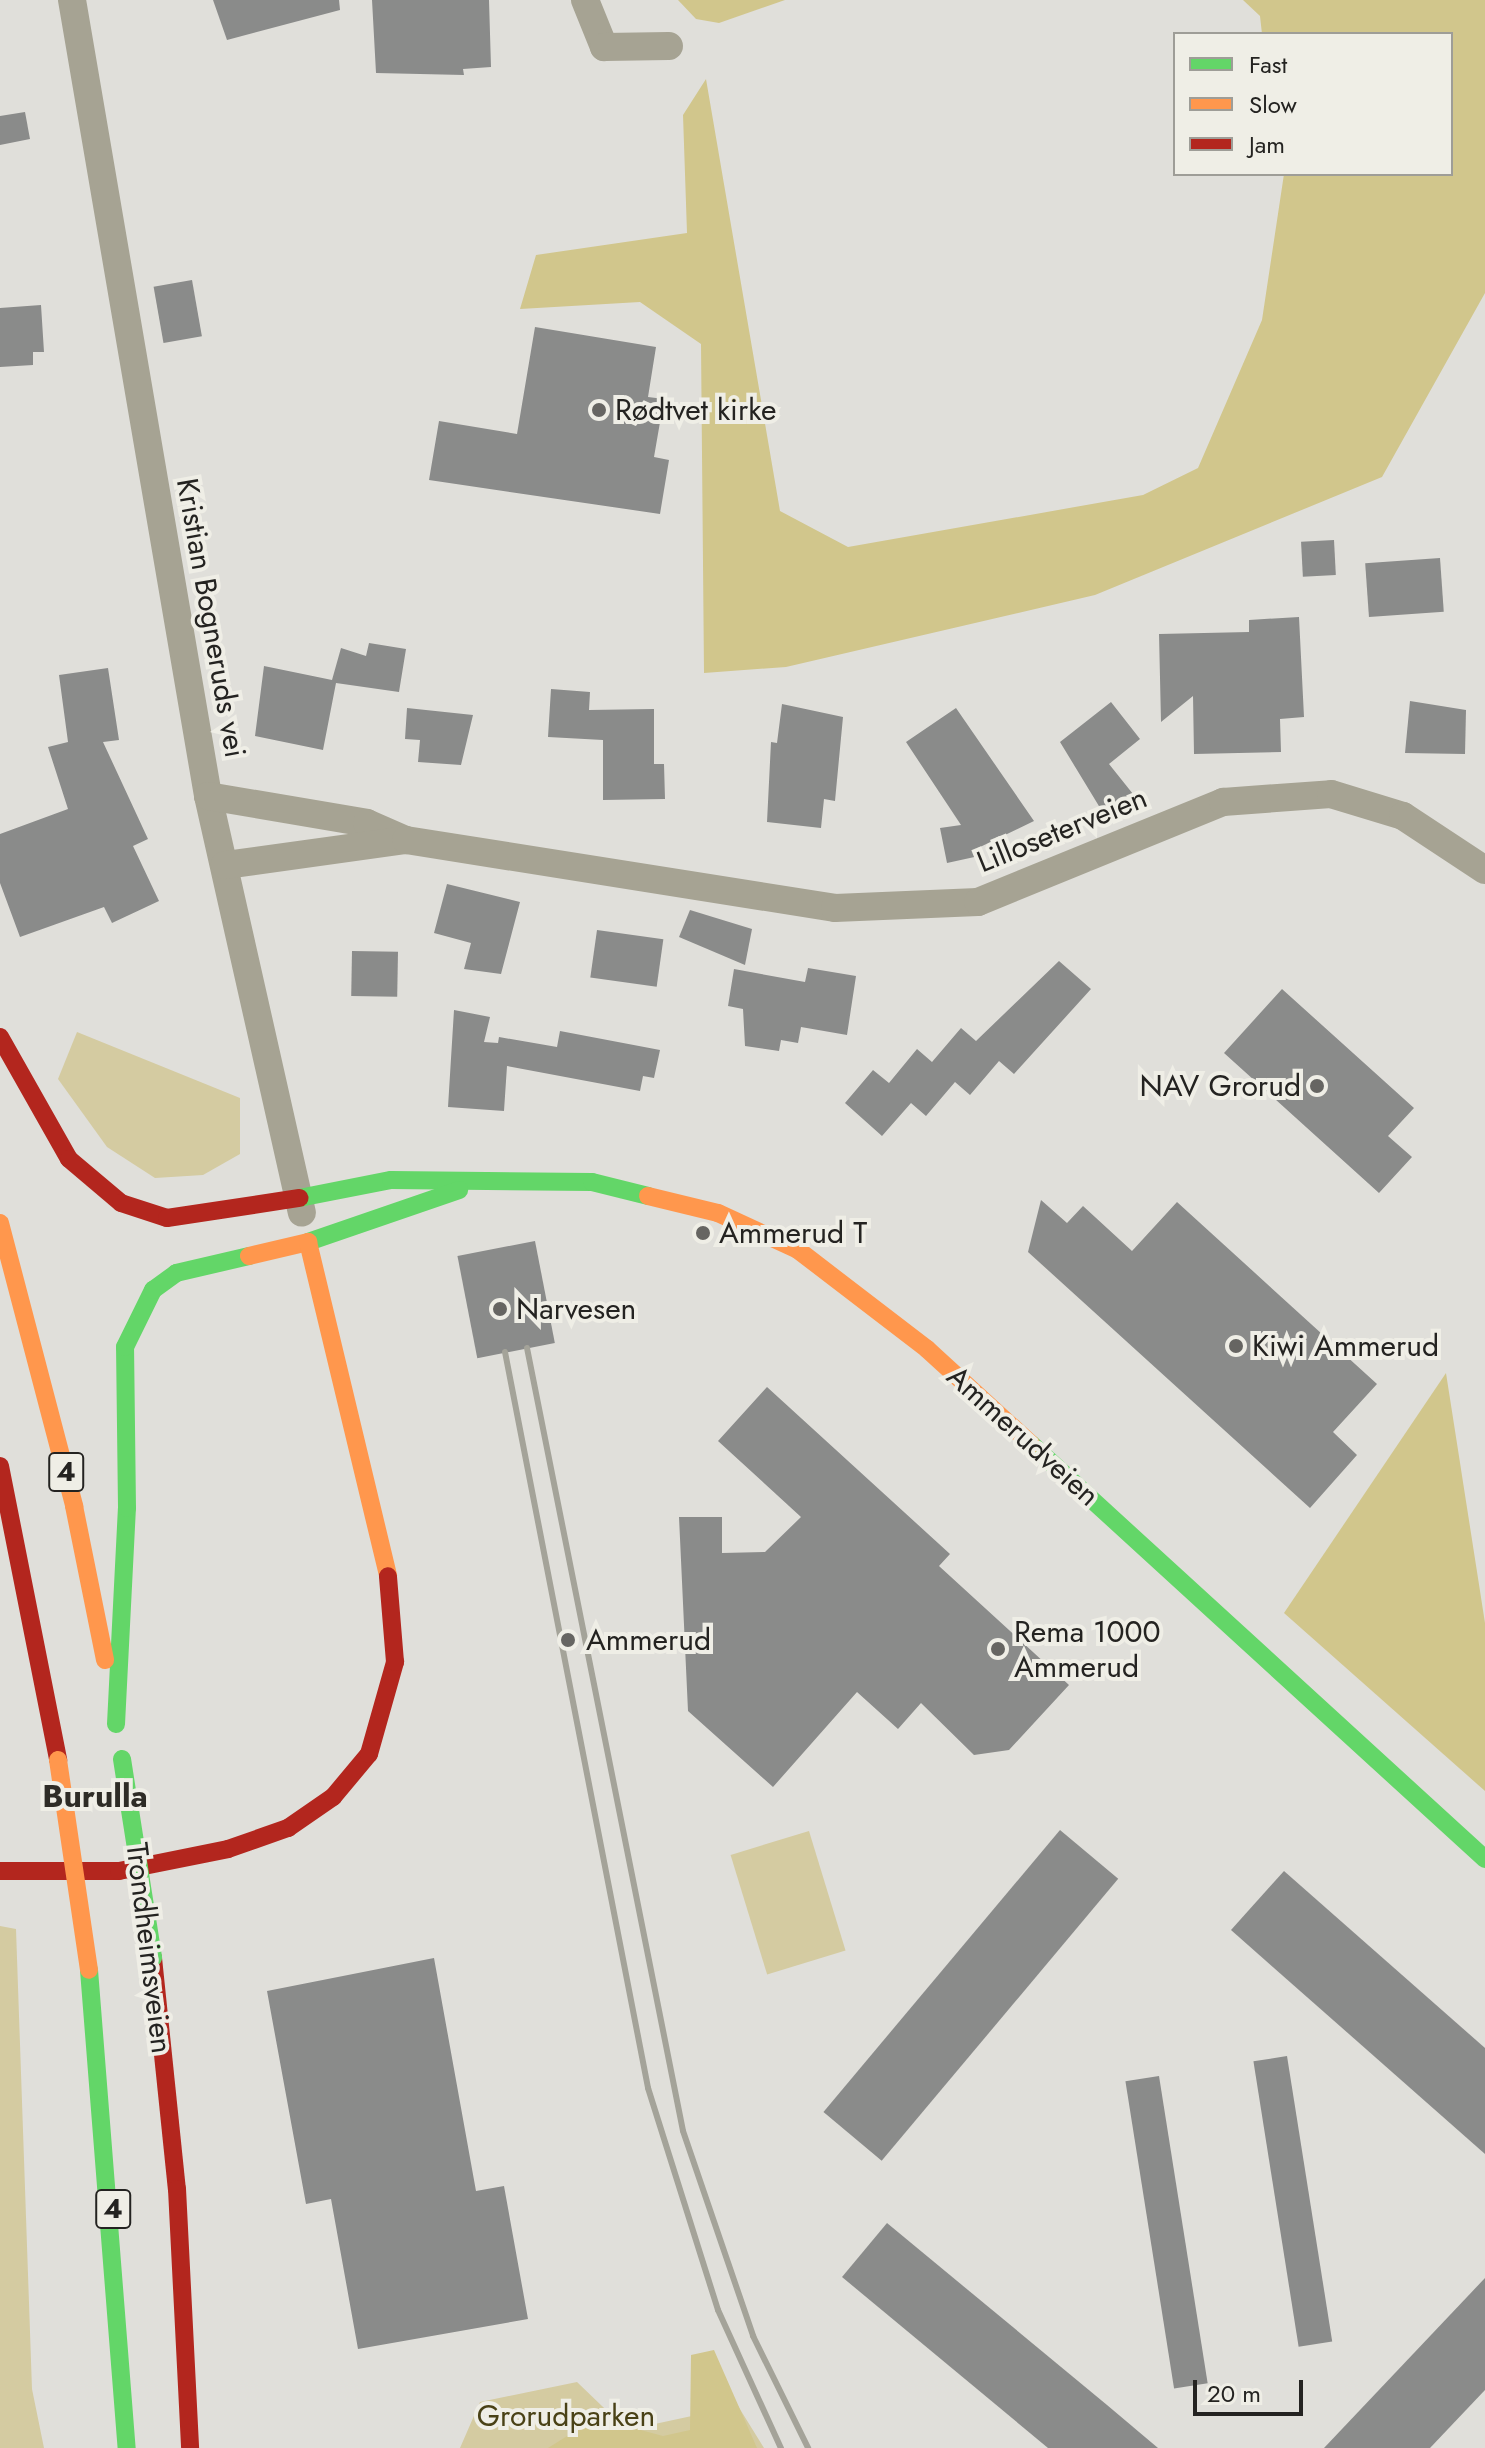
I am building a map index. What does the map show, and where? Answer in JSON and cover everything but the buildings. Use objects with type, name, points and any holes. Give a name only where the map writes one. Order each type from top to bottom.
[{"type":"main road","name":"Ammerudveien","points":[[0,1037],[69,1159],[121,1203],[193,1217],[391,1180],[475,1184],[553,1179],[631,1189],[718,1213],[798,1250],[927,1349],[1485,1859]]},
{"type":"main road","name":"Ammerudveien","points":[[116,1724],[127,1508],[122,1399],[125,1347],[136,1317],[153,1290],[176,1273],[308,1242],[475,1184]]},
{"type":"main road","name":"Trondheimsveien","points":[[0,1223],[74,1506],[116,1724],[153,1958],[178,2203],[190,2448]]},
{"type":"main road","points":[[0,1871],[119,1871],[228,1849],[288,1828],[333,1797],[369,1754],[395,1662],[393,1598],[308,1242]]},
{"type":"main road","name":"Trondheimsveien","points":[[0,1466],[58,1760],[89,1970],[127,2448]]},
{"type":"street","name":"Kristian Bogneruds vei","points":[[72,0],[208,796],[308,1242]]},
{"type":"street","points":[[585,0],[604,47],[669,46]]},
{"type":"street","name":"Lilloseterveien","points":[[208,796],[367,823],[406,840],[835,908],[978,902],[1223,802],[1331,794],[1403,816],[1485,870]]},
{"type":"street","name":"Lilloseterveien","points":[[225,865],[406,840]]},
{"type":"green space","points":[[77,1032],[240,1098],[240,1154],[203,1175],[155,1178],[107,1147],[58,1079]]},
{"type":"green space","points":[[809,1831],[846,1951],[767,1975],[731,1855]]},
{"type":"green space","points":[[0,1926],[16,1929],[32,2389],[44,2448],[0,2448]]},
{"type":"green space","name":"Grorudparken","points":[[577,2382],[627,2430],[738,2406],[764,2448],[460,2448],[480,2402]]},
{"type":"shaded area","points":[[678,0],[785,0],[719,23],[696,19]]},
{"type":"shaded area","points":[[1243,0],[1485,0],[1485,293],[1382,477],[1095,595],[786,667],[704,673],[701,344],[640,302],[520,309],[536,255],[687,233],[683,115],[706,79],[780,511],[848,547],[1143,495],[1198,468],[1262,320],[1284,176],[1453,176],[1453,32],[1262,32],[1260,16]]},
{"type":"shaded area","points":[[1446,1373],[1485,1623],[1485,1791],[1284,1613]]},
{"type":"shaded area","points":[[714,2350],[757,2448],[548,2448],[596,2418],[663,2436],[690,2430],[691,2355]]},
{"type":"railway","points":[[527,1348],[683,2131],[753,2336],[808,2448]]},
{"type":"railway","points":[[505,1352],[648,2088],[718,2310],[781,2448]]},
{"type":"traffic: fast","points":[[299,1198],[391,1180],[592,1182],[648,1196]]},
{"type":"traffic: fast","points":[[308,1242],[459,1190]]},
{"type":"traffic: fast","points":[[116,1724],[127,1508],[125,1347],[153,1290],[176,1273],[249,1256]]},
{"type":"traffic: fast","points":[[1031,1444],[1485,1859]]},
{"type":"traffic: fast","points":[[122,1759],[153,1958]]},
{"type":"traffic: fast","points":[[89,1970],[127,2448]]},
{"type":"traffic: slow","points":[[648,1196],[718,1213],[798,1250],[927,1349],[1031,1444]]},
{"type":"traffic: slow","points":[[0,1223],[74,1506],[105,1660]]},
{"type":"traffic: slow","points":[[249,1256],[308,1242],[388,1576]]},
{"type":"traffic: slow","points":[[58,1760],[89,1970]]},
{"type":"traffic: jam","points":[[0,1037],[69,1159],[121,1203],[167,1218],[299,1198]]},
{"type":"traffic: jam","points":[[0,1466],[58,1760]]},
{"type":"traffic: jam","points":[[0,1871],[119,1871],[228,1849],[288,1828],[333,1797],[369,1754],[395,1662],[388,1576]]},
{"type":"traffic: jam","points":[[153,1958],[177,2189],[190,2448]]},
{"type":"place","name":"Rødtvet kirke","points":[[599,410]]},
{"type":"place","name":"NAV Grorud","points":[[1317,1086]]},
{"type":"place","name":"Ammerud T","points":[[703,1233]]},
{"type":"place","name":"Narvesen","points":[[500,1309]]},
{"type":"place","name":"Kiwi Ammerud","points":[[1236,1346]]},
{"type":"place","name":"Ammerud","points":[[568,1640]]},
{"type":"place","name":"Rema 1000 Ammerud","points":[[998,1649]]},
{"type":"district","name":"Burulla","points":[[95,1796]]}]
